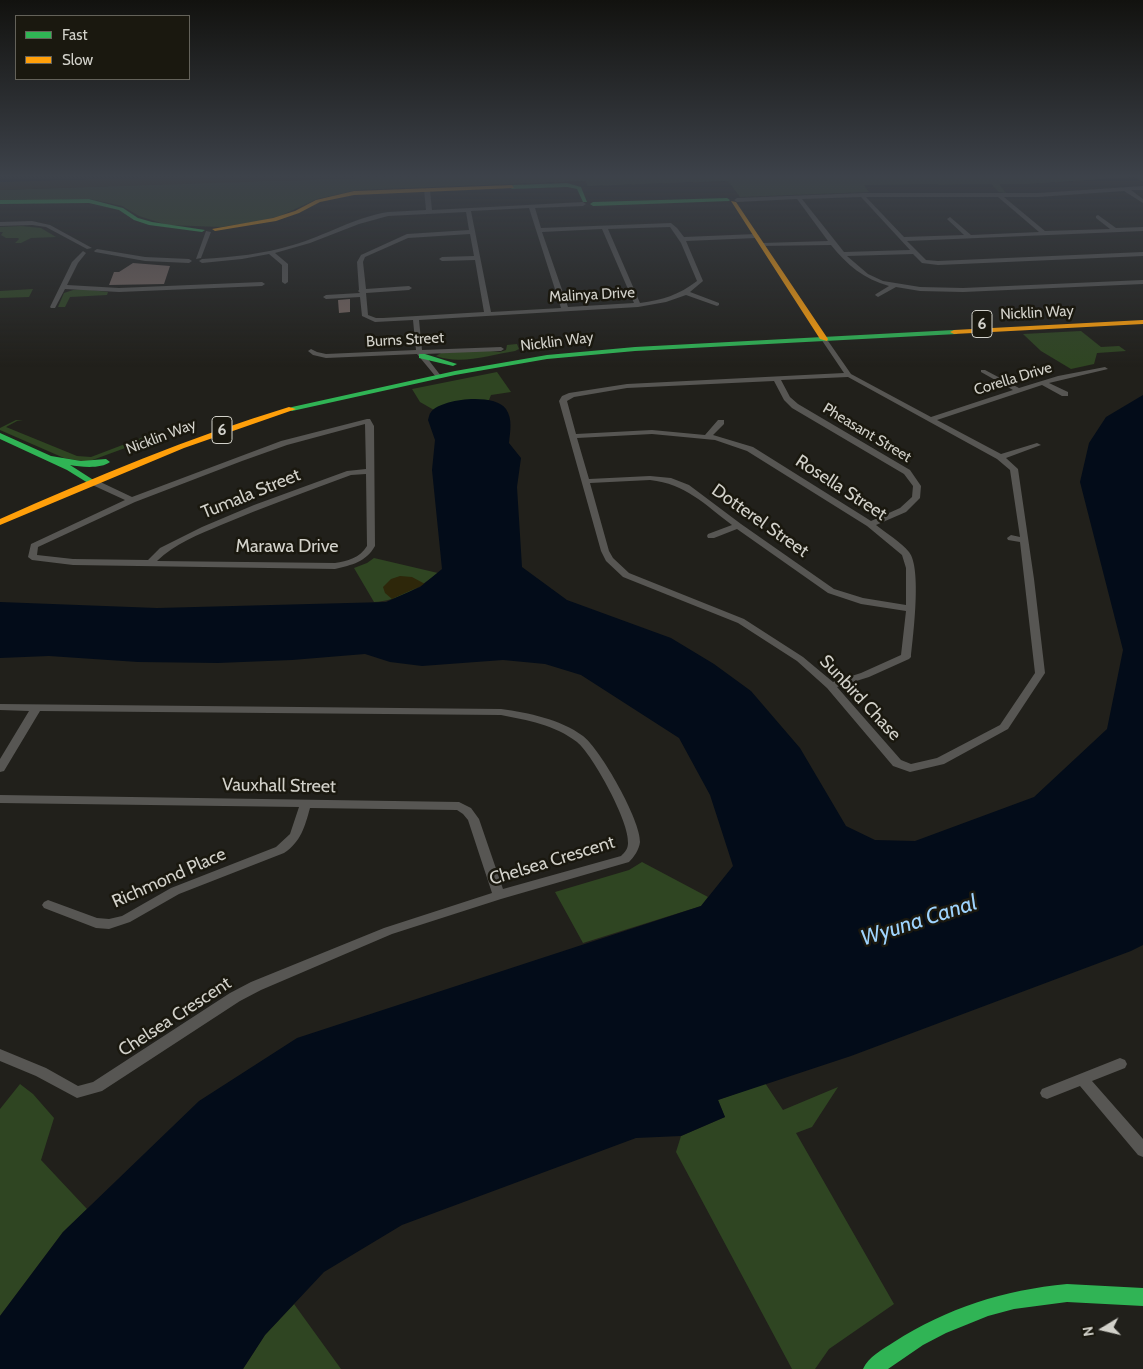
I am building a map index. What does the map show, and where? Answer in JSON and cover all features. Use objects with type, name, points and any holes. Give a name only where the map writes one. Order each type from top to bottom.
[{"type":"main road","points":[[759,241],[822,336]]},
{"type":"main road","name":"Nicklin Way","points":[[164,440],[296,398],[382,378],[586,352],[1143,316]]},
{"type":"main road","name":"Nicklin Way","points":[[0,522],[91,481],[218,432],[257,419],[435,372],[452,364],[591,346],[1143,322]]},
{"type":"main road","points":[[421,354],[452,364]]},
{"type":"main road","points":[[0,436],[48,458],[70,477]]},
{"type":"main road","points":[[0,445],[70,477],[91,481]]},
{"type":"main road","name":"Nicklin Way","points":[[48,458],[81,464],[110,460],[70,477]]},
{"type":"main road","points":[[872,1369],[916,1338],[964,1313],[1021,1299],[1066,1293],[1143,1297]]},
{"type":"street","points":[[68,239],[86,251],[194,263],[200,259],[271,252],[316,239]]},
{"type":"street","points":[[200,259],[206,239]]},
{"type":"street","points":[[362,293],[360,262],[363,256],[401,239]]},
{"type":"street","points":[[472,239],[488,314]]},
{"type":"street","points":[[542,239],[565,309]]},
{"type":"street","points":[[609,239],[638,305]]},
{"type":"street","points":[[717,304],[687,293],[700,281],[681,239],[834,243]]},
{"type":"street","points":[[831,239],[854,266],[867,276],[895,285],[950,290],[1143,282]]},
{"type":"street","points":[[903,239],[924,262],[938,263],[1143,254]]},
{"type":"street","points":[[53,307],[75,262],[86,251]]},
{"type":"street","points":[[271,252],[285,264],[285,282]]},
{"type":"street","points":[[844,254],[915,252]]},
{"type":"street","points":[[442,260],[476,258]]},
{"type":"street","points":[[64,287],[127,290],[262,284]]},
{"type":"street","points":[[878,296],[895,285]]},
{"type":"street","points":[[326,297],[409,288]]},
{"type":"street","name":"Malinya Drive","points":[[362,293],[364,314],[370,318],[383,320],[638,305],[669,301],[687,293]]},
{"type":"street","points":[[416,318],[421,354],[435,372]]},
{"type":"street","name":"Sunbird Chase","points":[[822,336],[849,375],[1000,457],[1014,470],[1025,540],[1040,673],[1004,727],[940,761],[910,768],[897,763],[831,686],[800,659],[741,621],[626,575],[615,566],[605,551],[587,481],[563,401],[572,395],[627,386],[849,375]]},
{"type":"street","name":"Burns Street","points":[[311,351],[315,354],[326,356],[421,354],[501,349]]},
{"type":"street","name":"Corella Drive","points":[[931,419],[1043,383],[1105,369]]},
{"type":"street","points":[[983,371],[1019,391]]},
{"type":"street","name":"Pheasant Street","points":[[777,380],[787,398],[795,406],[908,472],[917,486],[916,498],[903,510],[870,524]]},
{"type":"street","points":[[1043,383],[1065,394]]},
{"type":"street","name":"Marawa Drive","points":[[367,421],[370,426],[372,546],[360,559],[335,566],[72,562],[32,557],[34,546],[132,500],[284,443],[367,421]]},
{"type":"street","points":[[706,436],[721,422]]},
{"type":"street","name":"Rosella Street","points":[[574,436],[652,432],[706,436],[750,449],[870,524],[906,554],[910,568],[911,609],[906,657],[865,675],[831,686]]},
{"type":"street","points":[[1000,457],[1036,445]]},
{"type":"street","name":"Tumala Street","points":[[150,563],[163,550],[205,529],[257,507],[350,473],[370,471]]},
{"type":"street","name":"Dotterel Street","points":[[587,481],[650,478],[668,480],[686,487],[831,591],[861,601],[911,609]]},
{"type":"street","points":[[91,481],[132,500]]},
{"type":"street","points":[[710,536],[738,526]]},
{"type":"street","points":[[1011,538],[1025,540]]},
{"type":"street","name":"Chelsea Crescent","points":[[0,707],[501,712],[524,716],[548,722],[569,733],[584,743],[598,757],[633,831],[635,840],[634,850],[625,859],[499,894],[388,931],[256,986],[235,997],[97,1087],[77,1092],[41,1072],[0,1055]]},
{"type":"street","points":[[0,768],[36,708]]},
{"type":"street","name":"Vauxhall Street","points":[[0,799],[459,806],[467,811],[473,819],[499,894]]},
{"type":"street","name":"Richmond Place","points":[[48,905],[96,923],[110,924],[126,919],[175,891],[291,844],[296,837],[305,805]]},
{"type":"street","points":[[1047,1093],[1084,1080],[1120,1064]]},
{"type":"street","points":[[1084,1080],[1143,1150]]},
{"type":"green space","points":[[19,239],[29,239],[21,243],[15,243]]},
{"type":"green space","points":[[33,289],[29,297],[0,298],[0,291]]},
{"type":"green space","points":[[82,289],[108,292],[107,295],[70,297],[65,307],[58,307],[64,293]]},
{"type":"green space","points":[[1081,331],[1101,347],[1119,346],[1126,351],[1097,353],[1094,364],[1071,369],[1041,351],[1023,334]]},
{"type":"green space","points":[[517,344],[519,349],[515,351],[475,358],[455,360],[436,356],[441,353],[481,350],[500,352],[506,350],[507,345]]},
{"type":"green space","points":[[497,372],[511,392],[491,395],[489,400],[447,404],[434,410],[420,402],[412,389]]},
{"type":"green space","points":[[16,420],[23,421],[17,421],[6,427],[77,456],[91,457],[154,433],[158,436],[87,462],[64,458],[0,430],[0,428]]},
{"type":"green space","points":[[374,558],[438,573],[400,596],[374,602],[354,568]]},
{"type":"green space","points":[[642,862],[708,897],[701,906],[583,943],[555,892],[629,870]]},
{"type":"green space","points":[[765,1083],[783,1110],[838,1087],[812,1127],[796,1133],[894,1304],[829,1349],[815,1369],[792,1369],[676,1152],[681,1136],[725,1117],[718,1100]]},
{"type":"green space","points":[[20,1084],[33,1094],[54,1118],[41,1160],[87,1209],[63,1232],[0,1316],[0,1109]]},
{"type":"green space","points":[[294,1304],[341,1369],[243,1369],[265,1335]]},
{"type":"sand","points":[[400,576],[412,577],[425,584],[392,599],[385,593],[383,587],[391,579]]},
{"type":"water","name":"Wyuna Canal","points":[[1143,395],[1143,945],[851,1056],[718,1100],[725,1117],[681,1136],[636,1138],[402,1225],[324,1272],[265,1335],[243,1369],[0,1369],[0,1316],[63,1232],[199,1101],[297,1038],[701,906],[733,866],[710,795],[679,738],[581,675],[545,664],[503,660],[422,666],[390,662],[365,654],[292,660],[218,663],[138,662],[49,656],[0,658],[0,602],[157,608],[386,602],[420,587],[442,569],[432,470],[435,440],[428,420],[431,412],[446,403],[469,399],[491,401],[500,404],[506,409],[510,417],[509,443],[521,458],[517,487],[522,567],[567,600],[671,638],[714,664],[751,691],[800,748],[846,826],[875,840],[915,841],[1034,797],[1107,729],[1123,650],[1080,482],[1089,443],[1106,417]]},
{"type":"building","points":[[133,263],[170,266],[164,284],[109,285],[114,272],[119,272]]},
{"type":"building","points":[[350,299],[350,312],[339,313],[338,300]]},
{"type":"traffic: fast","points":[[292,409],[455,373],[547,357],[635,349],[954,332]]},
{"type":"traffic: fast","points":[[422,356],[453,364]]},
{"type":"traffic: fast","points":[[0,436],[70,468],[91,481]]},
{"type":"traffic: fast","points":[[48,458],[81,464],[106,462]]},
{"type":"traffic: fast","points":[[872,1369],[894,1353],[939,1326],[988,1307],[1014,1300],[1067,1293],[1143,1297]]},
{"type":"traffic: slow","points":[[758,239],[824,339]]},
{"type":"traffic: slow","points":[[954,332],[1143,322]]},
{"type":"traffic: slow","points":[[0,522],[108,475],[181,446],[254,420],[292,409]]}]
